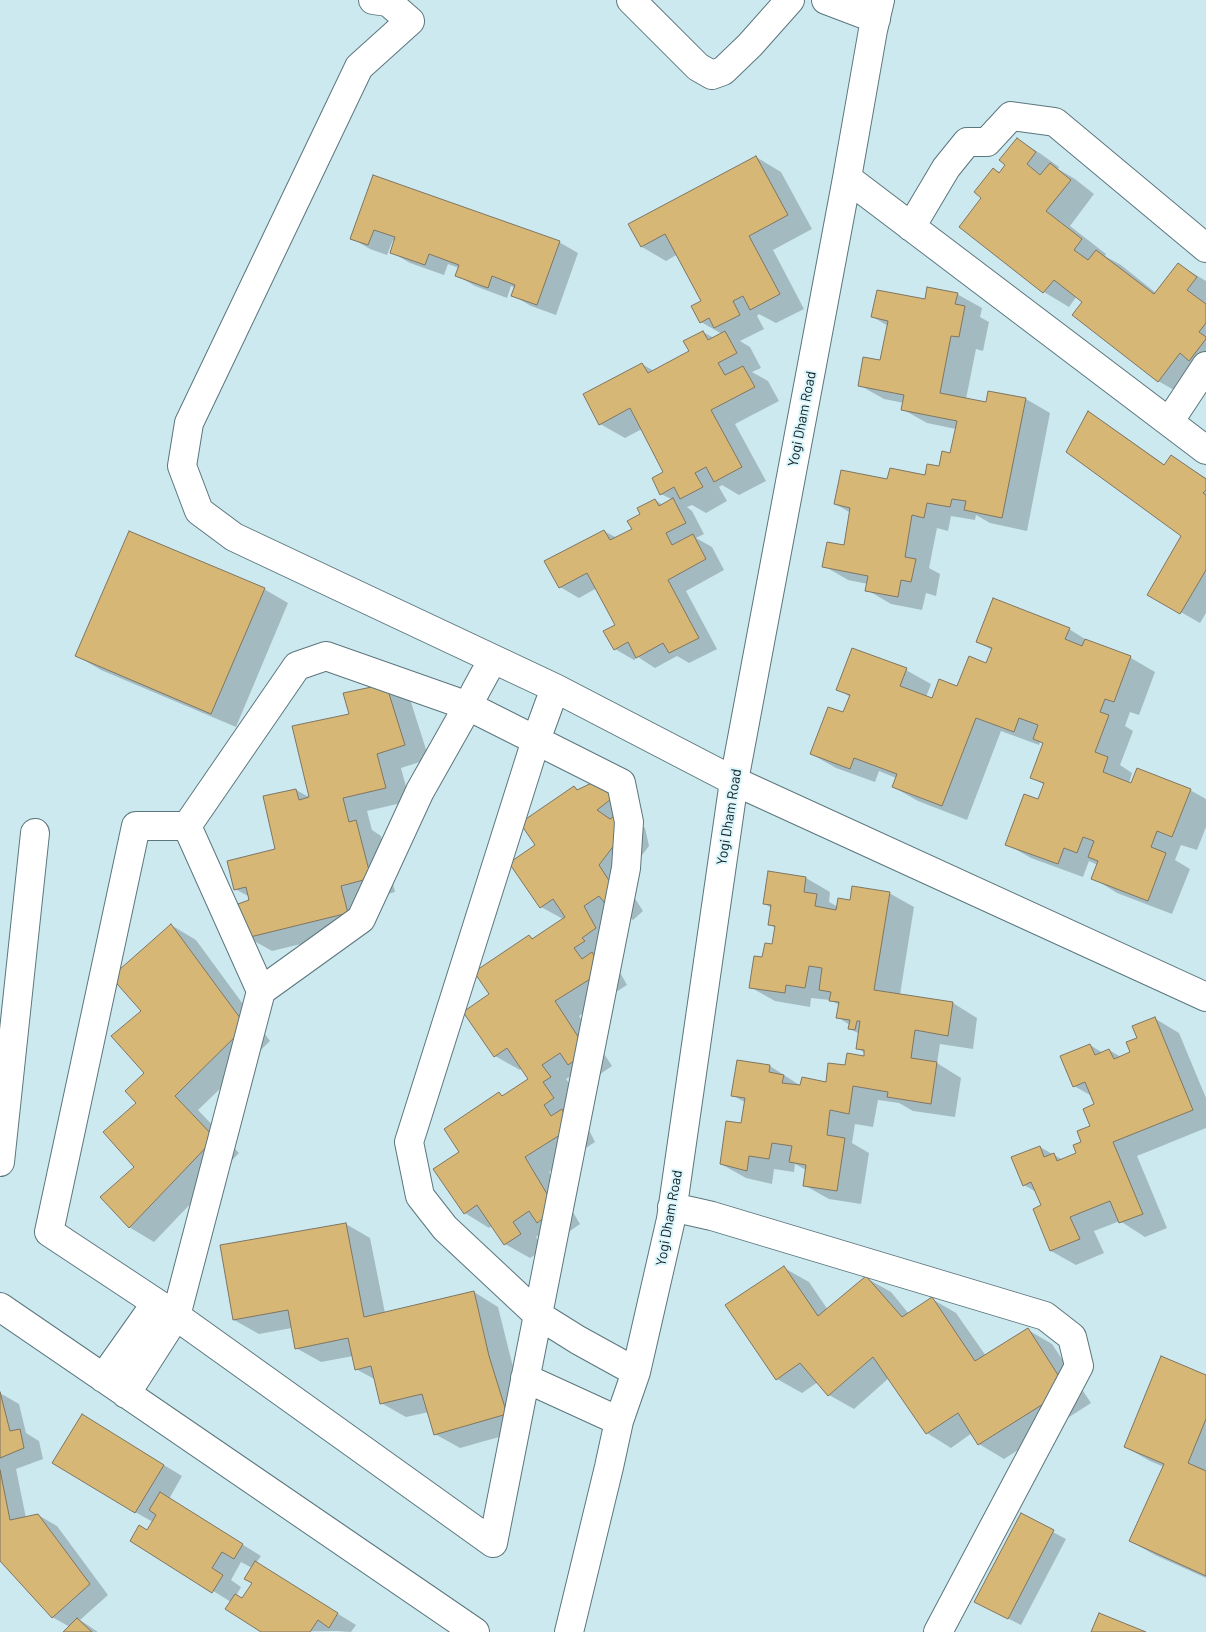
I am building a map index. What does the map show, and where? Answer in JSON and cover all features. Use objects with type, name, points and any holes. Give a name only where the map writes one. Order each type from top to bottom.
[{"type":"street","points":[[373,0],[388,2],[410,21],[359,67],[189,424],[182,466],[199,511],[234,537],[555,688],[734,781],[1206,997]]},
{"type":"street","points":[[631,0],[698,67],[712,75],[723,71],[737,58],[790,0]]},
{"type":"street","points":[[826,0],[878,9]]},
{"type":"street","name":"Yogi Dham Road","points":[[569,1632],[619,1421],[636,1372],[672,1207],[734,781],[878,9]]},
{"type":"street","points":[[912,227],[946,168],[967,142],[987,142],[1011,116],[1055,122],[1206,248]]},
{"type":"street","points":[[848,178],[1206,450]]},
{"type":"street","points":[[1169,422],[1206,366]]},
{"type":"street","points":[[326,656],[468,706],[621,783],[629,822],[626,868],[493,1544],[166,1309],[49,1232],[136,826],[187,826],[297,666],[326,656]]},
{"type":"street","points":[[126,1394],[166,1309],[261,991],[361,919],[420,791],[493,659]]},
{"type":"street","points":[[555,688],[536,740],[409,1142],[420,1196],[445,1228],[538,1315],[636,1372]]},
{"type":"street","points":[[187,826],[261,991]]},
{"type":"street","points":[[0,1162],[35,832]]},
{"type":"street","points":[[672,1207],[721,1219],[1045,1316],[1072,1337],[1079,1366],[938,1632]]},
{"type":"street","points":[[0,1308],[475,1632]]},
{"type":"street","points":[[103,1378],[166,1309]]},
{"type":"street","points":[[526,1378],[619,1421]]},
{"type":"building","points":[[1017,138],[1036,152],[1027,164],[1040,175],[1050,163],[1071,180],[1046,211],[1082,239],[1074,250],[1088,260],[1096,250],[1154,294],[1178,263],[1197,277],[1187,290],[1206,304],[1206,323],[1199,332],[1206,339],[1189,361],[1180,353],[1158,382],[1072,315],[1082,302],[1054,280],[1043,293],[959,227],[981,198],[974,192],[993,168],[999,173],[1005,165],[999,160]]},
{"type":"building","points":[[756,156],[788,215],[749,236],[780,294],[750,310],[743,296],[733,301],[740,315],[714,328],[709,318],[700,323],[691,306],[701,301],[665,234],[641,247],[628,224]]},
{"type":"building","points":[[373,175],[560,241],[537,305],[511,296],[515,285],[492,276],[488,288],[455,276],[459,265],[429,254],[425,265],[390,253],[395,237],[374,230],[368,245],[350,239]]},
{"type":"building","points":[[927,287],[958,293],[955,304],[965,306],[959,337],[951,336],[940,393],[986,402],[988,391],[1026,398],[1002,518],[964,510],[966,501],[952,499],[950,507],[927,503],[924,518],[912,515],[905,557],[916,559],[911,582],[901,580],[898,597],[865,591],[868,576],[822,567],[827,542],[844,545],[850,508],[834,504],[841,470],[887,479],[890,468],[925,475],[927,464],[939,466],[942,451],[950,453],[957,421],[901,410],[904,395],[858,386],[863,357],[880,360],[888,321],[871,317],[877,290],[925,299]]},
{"type":"building","points":[[703,331],[708,340],[725,331],[737,353],[718,363],[725,375],[743,366],[755,387],[711,410],[742,467],[714,482],[706,467],[695,473],[703,487],[680,499],[674,487],[660,495],[652,478],[663,472],[630,408],[599,425],[583,394],[642,363],[648,373],[689,351],[683,341]]},
{"type":"building","points":[[1088,411],[1164,465],[1171,455],[1206,479],[1206,490],[1203,493],[1206,495],[1206,570],[1180,614],[1147,595],[1181,536],[1066,452]]},
{"type":"building","points":[[673,498],[686,523],[666,533],[672,545],[693,534],[706,559],[668,580],[699,638],[669,653],[663,643],[636,658],[628,642],[614,650],[603,631],[615,625],[587,573],[559,588],[544,561],[604,530],[610,540],[632,529],[627,521],[640,514],[637,508],[655,499],[659,506]]},
{"type":"building","points":[[129,531],[265,588],[211,714],[75,656]]},
{"type":"building","points":[[993,598],[1070,628],[1065,639],[1082,646],[1085,639],[1131,656],[1114,702],[1105,699],[1100,712],[1109,715],[1095,752],[1108,757],[1103,772],[1131,783],[1137,768],[1191,789],[1172,837],[1157,831],[1151,847],[1166,853],[1148,901],[1091,879],[1098,861],[1088,857],[1094,841],[1083,837],[1077,853],[1064,848],[1058,864],[1005,845],[1024,794],[1038,799],[1044,783],[1030,778],[1043,743],[1033,739],[1038,725],[1019,718],[1014,732],[976,718],[942,806],[892,787],[897,774],[854,758],[850,769],[810,754],[828,707],[843,712],[850,695],[836,690],[852,648],[907,668],[900,686],[932,698],[939,679],[957,686],[969,656],[986,663],[992,648],[976,642]]},
{"type":"building","points":[[386,684],[405,745],[377,754],[386,788],[343,798],[349,822],[356,820],[371,878],[341,886],[348,913],[246,938],[238,904],[249,900],[246,887],[234,890],[227,861],[275,849],[263,796],[296,789],[299,800],[309,797],[292,726],[349,714],[343,693]]},
{"type":"building","points":[[600,779],[615,796],[597,810],[610,819],[621,812],[625,831],[599,865],[619,896],[608,907],[599,896],[584,906],[596,928],[582,938],[585,941],[574,948],[582,959],[592,952],[603,971],[555,1001],[588,1052],[568,1065],[560,1053],[542,1065],[551,1077],[543,1082],[554,1098],[544,1105],[551,1116],[562,1109],[571,1128],[525,1157],[556,1209],[537,1223],[529,1211],[513,1222],[521,1234],[504,1245],[477,1205],[464,1214],[433,1169],[459,1152],[444,1129],[499,1092],[502,1096],[528,1079],[507,1048],[494,1057],[463,1012],[489,994],[474,972],[529,935],[532,939],[565,917],[553,899],[540,908],[509,863],[535,845],[520,823],[574,786],[577,790]]},
{"type":"building","points":[[768,871],[806,877],[804,892],[817,894],[815,906],[836,910],[838,898],[850,900],[852,886],[890,892],[874,990],[953,1002],[948,1036],[915,1030],[911,1058],[937,1062],[931,1104],[887,1097],[888,1092],[853,1086],[849,1114],[830,1110],[827,1135],[845,1138],[837,1191],[803,1186],[806,1165],[789,1162],[792,1146],[772,1143],[769,1159],[749,1156],[747,1171],[720,1164],[726,1121],[741,1123],[745,1098],[731,1096],[737,1060],[770,1065],[769,1072],[784,1075],[782,1083],[800,1085],[802,1077],[826,1082],[828,1063],[845,1065],[847,1053],[864,1056],[864,1050],[856,1049],[860,1021],[857,1021],[855,1030],[848,1029],[850,1020],[836,1018],[839,1002],[829,1001],[831,992],[819,990],[822,968],[809,966],[805,988],[786,985],[785,993],[749,988],[754,956],[762,957],[765,943],[772,944],[775,926],[768,925],[771,905],[763,904]]},
{"type":"building","points":[[171,924],[246,1026],[175,1096],[215,1138],[129,1228],[100,1197],[134,1167],[103,1132],[136,1103],[125,1091],[144,1073],[111,1036],[141,1011],[111,977]]},
{"type":"building","points":[[1155,1017],[1193,1110],[1113,1142],[1143,1214],[1119,1223],[1110,1201],[1070,1217],[1080,1239],[1050,1251],[1033,1209],[1041,1205],[1031,1182],[1023,1186],[1011,1157],[1040,1146],[1044,1157],[1054,1153],[1057,1161],[1076,1153],[1073,1145],[1081,1142],[1077,1131],[1090,1126],[1083,1109],[1094,1104],[1085,1082],[1073,1087],[1060,1056],[1090,1044],[1095,1055],[1109,1049],[1114,1059],[1130,1052],[1126,1042],[1137,1038],[1132,1026]]},
{"type":"building","points":[[346,1223],[364,1317],[474,1291],[489,1356],[507,1414],[434,1435],[422,1394],[380,1404],[371,1366],[355,1370],[348,1338],[295,1349],[288,1310],[233,1320],[220,1245]]},
{"type":"building","points":[[784,1266],[818,1316],[866,1276],[902,1317],[932,1297],[975,1361],[1028,1328],[1067,1389],[978,1445],[958,1413],[926,1434],[873,1357],[828,1396],[800,1363],[776,1380],[725,1305]]},
{"type":"building","points":[[1161,1356],[1206,1375],[1206,1419],[1188,1463],[1206,1471],[1206,1576],[1129,1541],[1164,1464],[1124,1447]]},
{"type":"building","points":[[0,1392],[10,1431],[20,1429],[24,1448],[0,1458]]},
{"type":"building","points":[[82,1414],[164,1465],[135,1513],[52,1463]]},
{"type":"building","points":[[0,1470],[10,1520],[38,1514],[90,1584],[52,1618],[0,1561]]},
{"type":"building","points":[[160,1492],[243,1544],[234,1559],[222,1552],[212,1568],[223,1575],[212,1593],[130,1541],[139,1525],[147,1530],[156,1515],[149,1510]]},
{"type":"building","points":[[1021,1513],[1054,1530],[1008,1619],[974,1602]]},
{"type":"building","points":[[255,1561],[338,1613],[329,1628],[318,1620],[310,1632],[261,1632],[225,1609],[235,1594],[242,1598],[252,1583],[244,1579]]},
{"type":"building","points":[[1099,1613],[1146,1632],[1091,1632]]},
{"type":"building","points":[[77,1618],[92,1632],[63,1632]]}]
